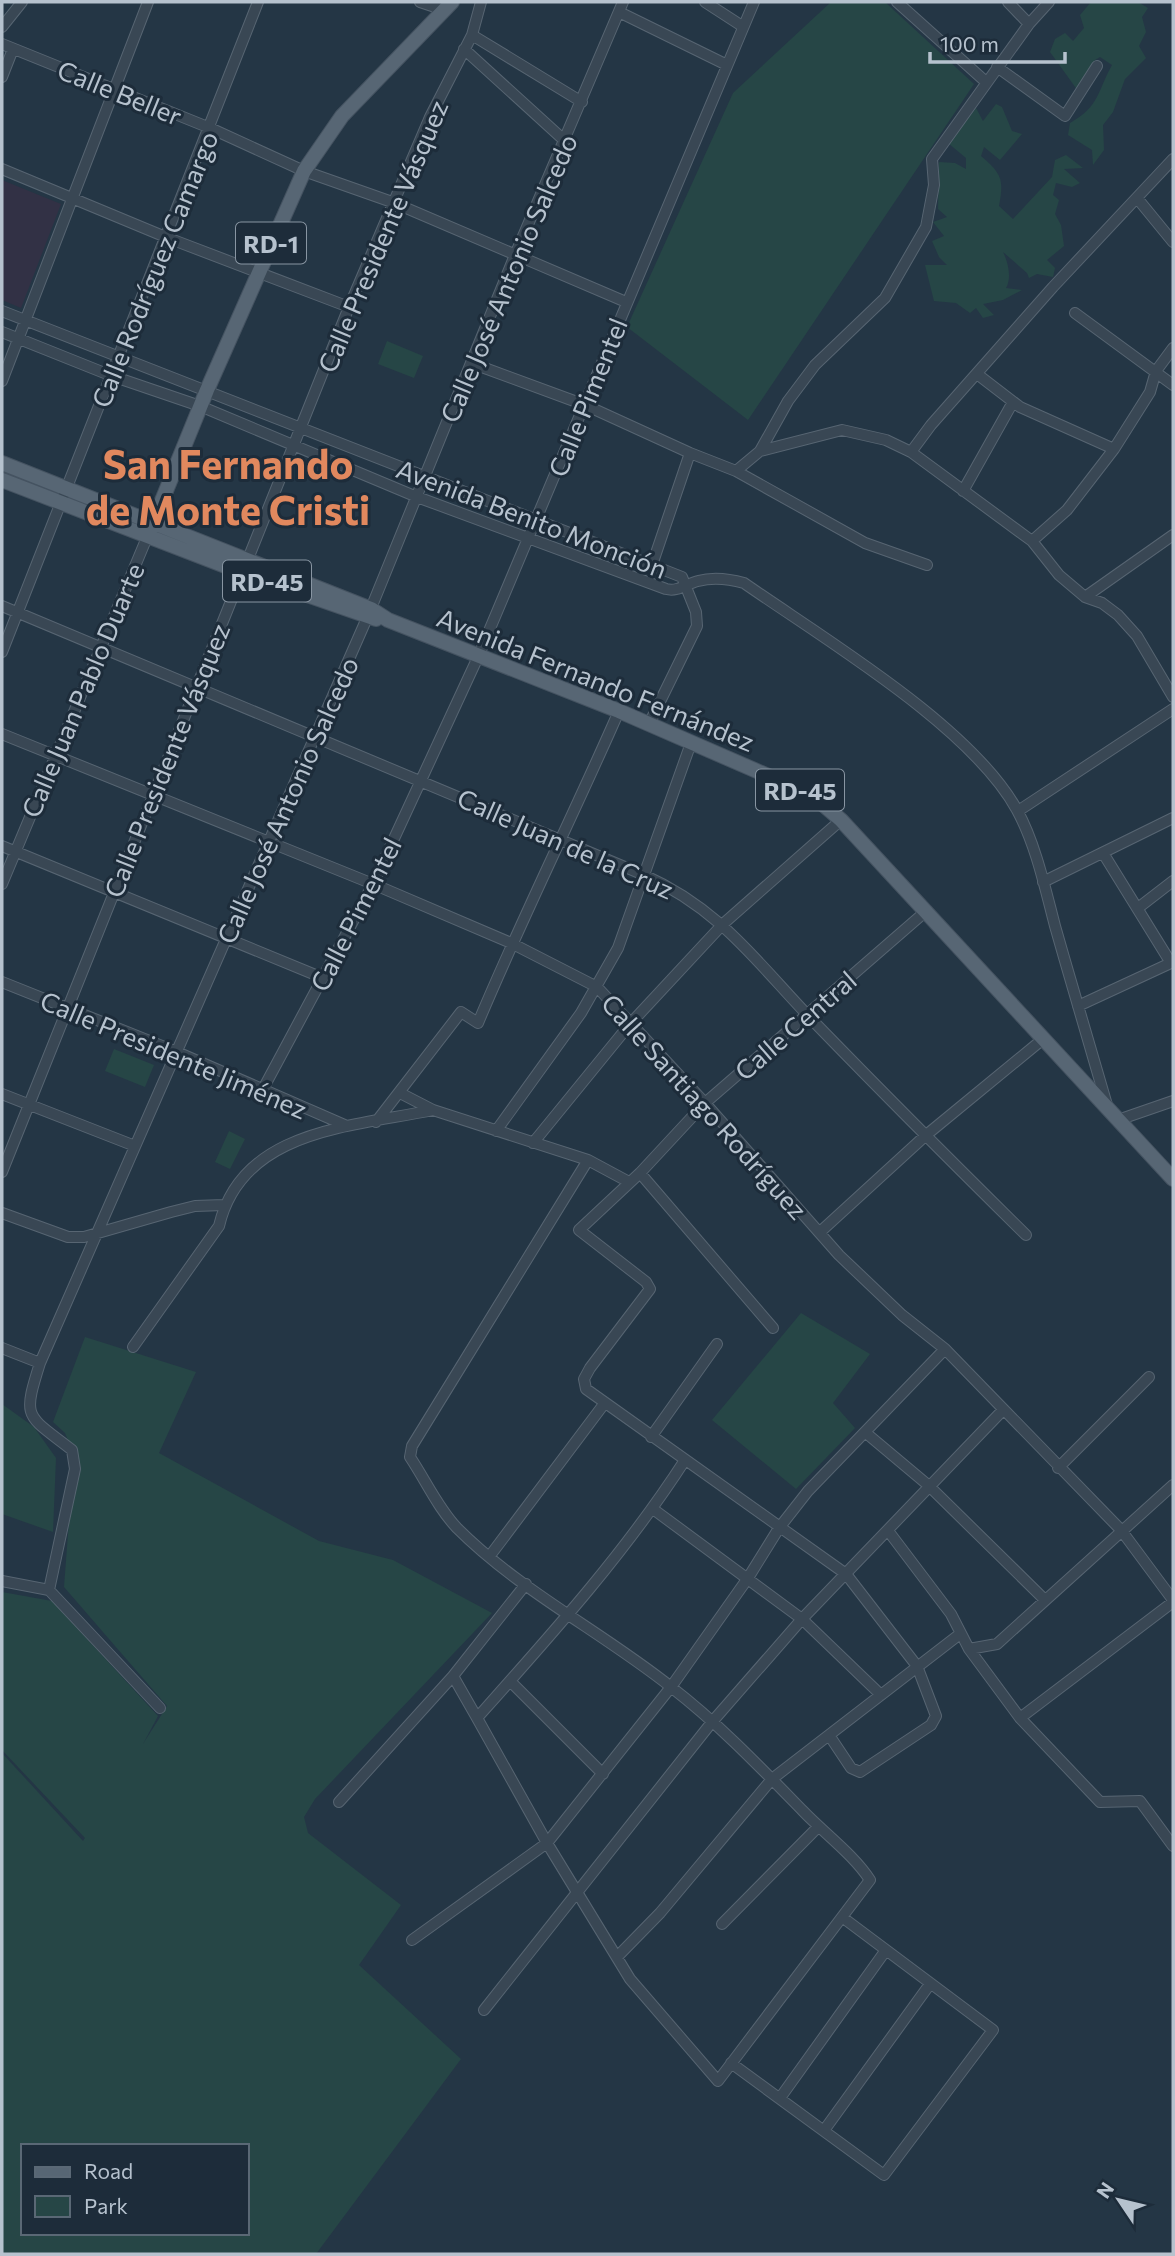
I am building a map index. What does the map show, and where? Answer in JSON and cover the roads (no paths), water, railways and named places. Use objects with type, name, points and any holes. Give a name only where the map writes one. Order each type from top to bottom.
[{"type":"main road","name":"RD-1","points":[[150,529],[257,272],[304,171],[342,116],[448,6]]},
{"type":"main road","name":"Avenida Fernando Fernández","points":[[2,463],[64,495],[619,711],[812,795],[841,820],[1113,1116]]},
{"type":"main road","name":"Avenida Fernando Fernández","points":[[2,480],[64,495]]},
{"type":"main road","name":"RD-45","points":[[1113,1116],[1173,1179]]},
{"type":"street","points":[[2,27],[22,2]]},
{"type":"street","points":[[2,381],[148,2]]},
{"type":"street","name":"Calle Rodríguez Camargo","points":[[2,652],[168,238],[258,2]]},
{"type":"street","points":[[420,2],[448,6]]},
{"type":"street","name":"Calle Presidente Vásquez","points":[[2,1172],[69,1011],[113,891],[154,797],[194,688],[349,307],[430,117],[472,35],[481,2]]},
{"type":"street","points":[[705,2],[743,26]]},
{"type":"street","name":"Calle Pimentel","points":[[263,1089],[373,884],[478,657],[754,2]]},
{"type":"street","points":[[897,2],[986,82]]},
{"type":"street","points":[[1008,2],[1029,24]]},
{"type":"street","points":[[736,471],[760,451],[789,401],[815,365],[885,298],[926,227],[934,185],[932,159],[1029,24],[1049,2]]},
{"type":"street","points":[[621,7],[727,65]]},
{"type":"street","name":"Calle José Antonio Salcedo","points":[[49,1590],[75,1469],[72,1450],[40,1426],[29,1412],[28,1402],[40,1363],[369,614],[515,254],[621,7]]},
{"type":"street","points":[[472,35],[582,102]]},
{"type":"street","name":"Calle Beller","points":[[2,44],[210,128],[304,171],[392,202],[626,302]]},
{"type":"street","points":[[2,77],[13,49]]},
{"type":"street","points":[[464,49],[565,141]]},
{"type":"street","points":[[998,67],[1065,116],[1097,66]]},
{"type":"street","points":[[911,452],[977,374],[1173,159]]},
{"type":"street","points":[[2,169],[168,238],[349,307]]},
{"type":"street","points":[[1137,198],[1173,242]]},
{"type":"street","name":"Avenida Benito Monción","points":[[2,311],[682,577],[686,585],[677,590],[666,589],[417,497],[200,406],[112,376],[2,332]]},
{"type":"street","points":[[1075,313],[1173,385]]},
{"type":"street","points":[[1032,541],[1067,510],[1114,449],[1150,392],[1156,371],[1173,348]]},
{"type":"street","points":[[471,363],[584,405],[736,471],[865,543],[927,565]]},
{"type":"street","points":[[977,374],[1013,401],[1114,449]]},
{"type":"street","points":[[963,491],[1013,401]]},
{"type":"street","points":[[760,451],[842,429],[886,440],[911,452],[1032,541],[1059,575],[1085,597],[1102,603],[1137,636],[1173,697]]},
{"type":"street","points":[[652,565],[690,453]]},
{"type":"street","name":"Calle Juan Pablo Duarte","points":[[2,884],[150,529]]},
{"type":"street","points":[[1085,597],[1173,535]]},
{"type":"street","points":[[649,724],[697,626],[696,612],[686,585],[703,579],[744,583],[927,715],[989,770],[1018,811],[1043,882],[1113,1116],[1173,1101]]},
{"type":"street","name":"Calle Juan de la Cruz","points":[[2,606],[562,840],[644,875],[696,902],[723,924],[806,1014],[1026,1235]]},
{"type":"street","points":[[1018,811],[1173,709]]},
{"type":"street","points":[[376,1122],[461,1012],[478,1023],[511,943],[562,840],[619,711]]},
{"type":"street","name":"Calle Santiago Rodríguez","points":[[2,734],[373,884],[511,943],[597,987],[871,1286],[945,1349],[1121,1530],[1173,1601]]},
{"type":"street","points":[[496,1130],[597,987],[618,948],[691,743]]},
{"type":"street","points":[[1043,882],[1173,818]]},
{"type":"street","points":[[533,1143],[630,1024],[723,924],[841,820]]},
{"type":"street","points":[[2,846],[323,978]]},
{"type":"street","points":[[1078,1006],[1172,963],[1103,853]]},
{"type":"street","points":[[1138,908],[1173,881]]},
{"type":"street","name":"Calle Central","points":[[604,1404],[586,1389],[584,1379],[650,1289],[646,1282],[579,1230],[640,1173],[705,1103],[925,912]]},
{"type":"street","name":"Calle Presidente Jiménez","points":[[2,982],[177,1052],[346,1126]]},
{"type":"street","points":[[820,1232],[925,1136],[1043,1039]]},
{"type":"street","points":[[2,1094],[135,1146]]},
{"type":"street","points":[[397,1098],[588,1160],[629,1182]]},
{"type":"street","points":[[397,1098],[400,1117]]},
{"type":"street","points":[[133,1347],[219,1226],[224,1205],[255,1162],[293,1142],[346,1126],[433,1111]]},
{"type":"street","points":[[453,1676],[547,1843],[630,1979],[718,2081],[870,1880],[772,1779],[671,1687],[489,1557],[444,1513],[410,1458],[412,1446],[588,1160]]},
{"type":"street","points":[[640,1173],[773,1328]]},
{"type":"street","points":[[2,1213],[68,1237],[85,1237],[195,1206],[224,1205]]},
{"type":"street","points":[[651,1437],[718,1344]]},
{"type":"street","points":[[2,1348],[40,1363]]},
{"type":"street","points":[[412,1940],[547,1843],[671,1687],[748,1578],[779,1528],[807,1492],[945,1349]]},
{"type":"street","points":[[1058,1468],[1149,1377]]},
{"type":"street","points":[[489,1557],[604,1404],[846,1574],[917,1666],[936,1716],[931,1726],[860,1772],[851,1768],[829,1735]]},
{"type":"street","points":[[485,2010],[576,1891],[712,1722],[802,1619],[889,1532],[928,1485],[1003,1410]]},
{"type":"street","points":[[866,1433],[928,1485],[1045,1600]]},
{"type":"street","points":[[477,1718],[570,1614],[653,1510],[685,1460]]},
{"type":"street","points":[[969,1649],[997,1644],[1173,1485]]},
{"type":"street","points":[[653,1510],[802,1619],[881,1695]]},
{"type":"street","points":[[889,1532],[951,1614],[969,1649],[1020,1718],[1100,1802],[1140,1801],[1173,1846]]},
{"type":"street","points":[[2,1581],[49,1590],[160,1708]]},
{"type":"street","points":[[339,1802],[453,1676],[526,1584]]},
{"type":"street","points":[[1020,1718],[1173,1601]]},
{"type":"street","points":[[617,1956],[660,1913],[772,1779],[960,1634]]},
{"type":"street","points":[[509,1681],[603,1774]]},
{"type":"street","points":[[722,1924],[818,1827]]},
{"type":"street","points":[[732,2063],[884,2175],[993,2030],[842,1917]]},
{"type":"street","points":[[780,2098],[886,1950]]},
{"type":"street","points":[[825,2129],[930,1984]]},
{"type":"district","name":"San Fernando de Monte Cristi","points":[[228,485]]}]
